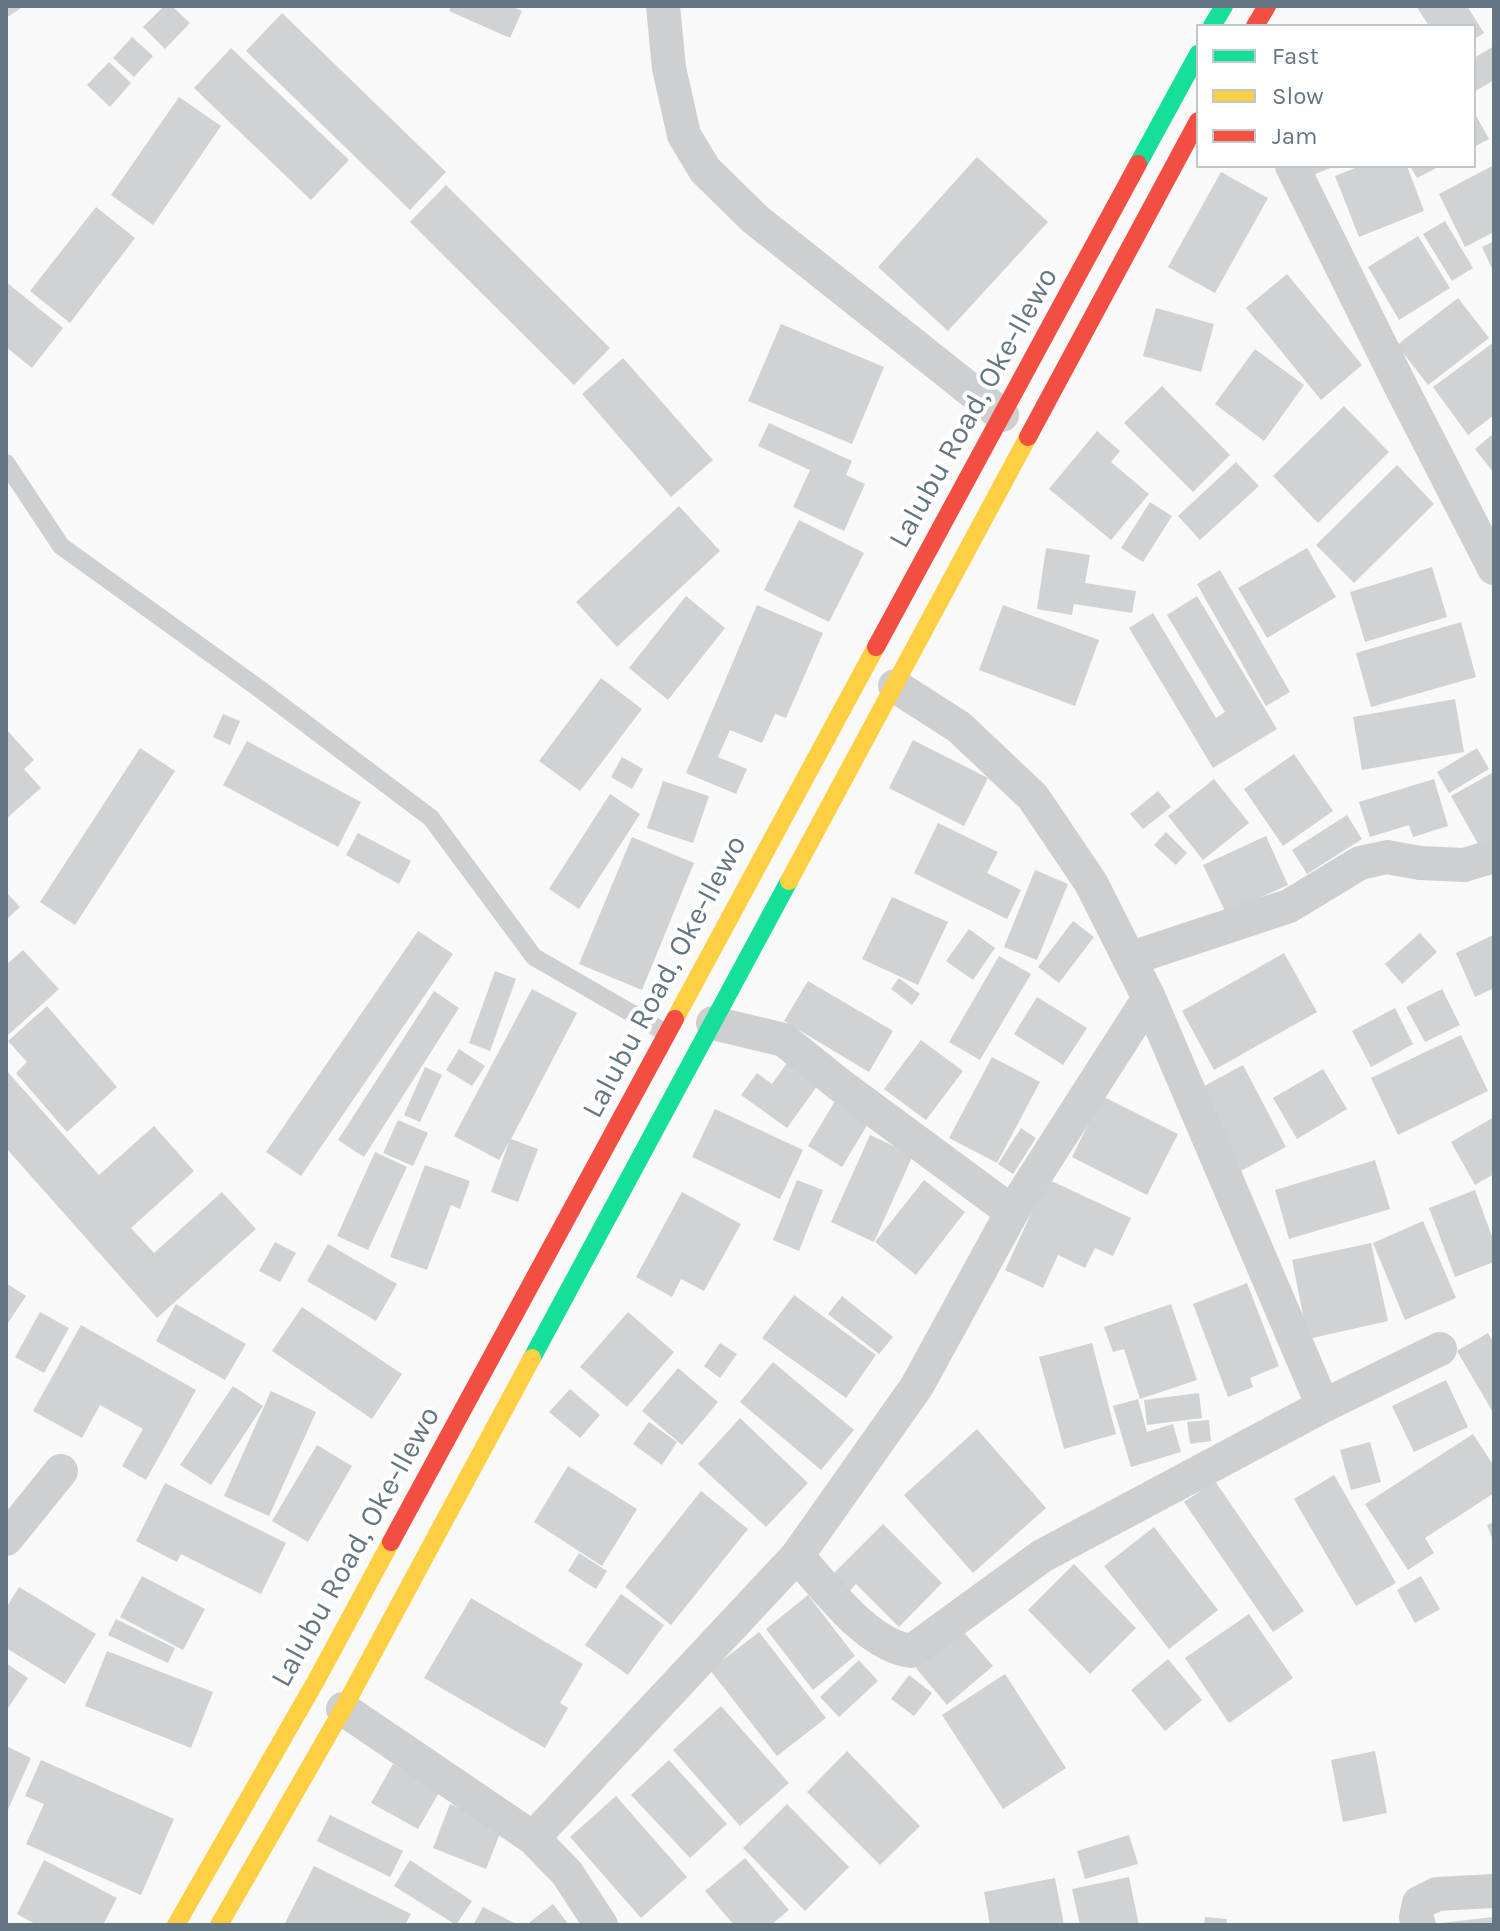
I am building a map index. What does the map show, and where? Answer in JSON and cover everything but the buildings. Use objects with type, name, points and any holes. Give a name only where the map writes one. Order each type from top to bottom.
[{"type":"main road","points":[[1213,24],[1224,6]]},
{"type":"main road","points":[[1256,24],[1267,6]]},
{"type":"main road","name":"Lalubu Road, Oke-Ilewo","points":[[176,1925],[317,1679],[1196,58]]},
{"type":"main road","name":"Lalubu Road, Oke-Ilewo","points":[[219,1925],[343,1709],[1196,125]]},
{"type":"street","points":[[663,6],[669,68],[684,135],[705,170],[755,219],[1002,415]]},
{"type":"street","points":[[1293,168],[1494,568]]},
{"type":"street","points":[[895,686],[959,727],[1033,797],[1091,883],[1149,998],[1323,1406]]},
{"type":"street","points":[[1129,959],[1289,906],[1360,863],[1387,857],[1420,863],[1464,865],[1494,856]]},
{"type":"street","points":[[533,1838],[797,1556],[917,1386],[1012,1212],[1149,998]]},
{"type":"street","points":[[713,1023],[784,1040],[1012,1212]]},
{"type":"street","points":[[797,1556],[864,1627],[895,1649],[912,1651],[1042,1556],[1323,1406],[1440,1349]]},
{"type":"street","points":[[6,1539],[61,1471]]},
{"type":"street","points":[[343,1709],[533,1838],[567,1873],[601,1925]]},
{"type":"street","points":[[1419,1925],[1416,1917],[1419,1903],[1437,1894],[1494,1891]]},
{"type":"lane","points":[[6,463],[61,546],[257,687],[431,818],[534,957],[666,1033]]},
{"type":"traffic: fast","points":[[1213,24],[1224,6]]},
{"type":"traffic: fast","points":[[1138,164],[1196,58]]},
{"type":"traffic: fast","points":[[532,1358],[789,881]]},
{"type":"traffic: slow","points":[[789,881],[1028,437]]},
{"type":"traffic: slow","points":[[675,1019],[876,647]]},
{"type":"traffic: slow","points":[[219,1925],[343,1709],[532,1358]]},
{"type":"traffic: slow","points":[[176,1925],[317,1679],[391,1542]]},
{"type":"traffic: jam","points":[[1256,24],[1267,6]]},
{"type":"traffic: jam","points":[[1028,437],[1196,125]]},
{"type":"traffic: jam","points":[[876,647],[1138,164]]},
{"type":"traffic: jam","points":[[391,1542],[675,1019]]}]
